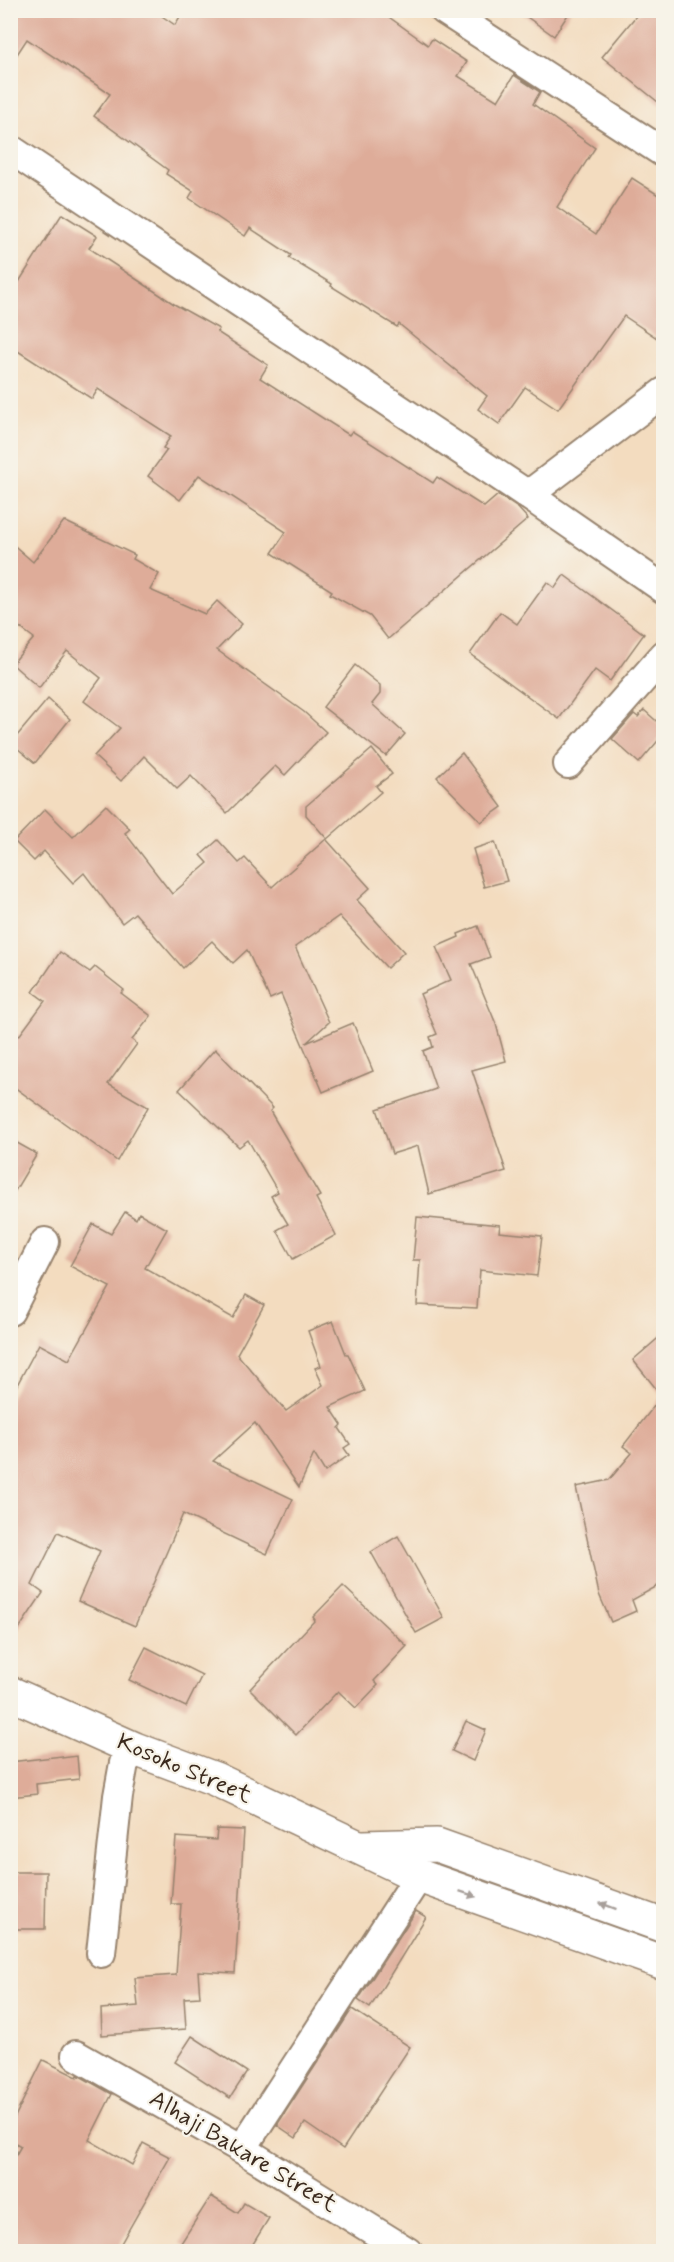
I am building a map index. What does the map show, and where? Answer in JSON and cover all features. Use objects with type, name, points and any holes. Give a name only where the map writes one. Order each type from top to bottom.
[{"type":"street","points":[[444,10],[663,153]]},
{"type":"street","points":[[10,149],[528,495],[663,590]]},
{"type":"street","points":[[528,495],[663,392]]},
{"type":"street","points":[[568,764],[663,655]]},
{"type":"street","points":[[10,1311],[45,1242]]},
{"type":"street","name":"Kosoko Street","points":[[10,1693],[135,1749],[215,1779],[419,1876],[663,1963]]},
{"type":"street","points":[[101,1953],[118,1796],[124,1762],[135,1749]]},
{"type":"street","name":"Kosoko Street","points":[[356,1847],[436,1845],[663,1926]]},
{"type":"street","points":[[242,2149],[419,1876]]},
{"type":"street","name":"Alhaji Bakare Street","points":[[76,2055],[242,2149],[408,2252]]},
{"type":"building","points":[[10,10],[153,10],[175,25],[184,10],[379,10],[428,45],[432,39],[467,62],[458,76],[498,101],[514,75],[540,92],[533,104],[595,148],[557,207],[596,234],[632,178],[663,198],[663,342],[624,316],[558,409],[525,387],[499,424],[478,409],[487,396],[399,324],[397,327],[331,286],[332,284],[289,258],[291,255],[250,228],[245,236],[189,198],[193,191],[166,174],[168,170],[94,116],[110,94],[27,39],[10,65]]},
{"type":"building","points":[[517,10],[571,10],[554,36]]},
{"type":"building","points":[[641,10],[663,10],[663,106],[602,57]]},
{"type":"building","points":[[62,214],[97,236],[89,248],[174,304],[219,329],[217,332],[268,365],[260,378],[349,435],[352,431],[433,483],[437,477],[484,507],[498,495],[518,508],[528,519],[388,639],[370,616],[330,594],[332,591],[272,553],[286,532],[199,475],[180,500],[148,476],[167,450],[163,448],[171,436],[98,389],[92,399],[10,346],[10,296]]},
{"type":"building","points":[[64,521],[135,555],[133,559],[159,574],[150,590],[205,614],[217,601],[242,624],[217,650],[304,712],[326,732],[285,775],[275,766],[227,813],[191,776],[177,789],[144,756],[121,781],[94,756],[120,728],[84,701],[101,678],[67,651],[39,688],[12,664],[34,638],[10,620],[10,542],[33,562]]},
{"type":"building","points":[[564,575],[644,634],[610,681],[595,670],[559,719],[470,654],[500,612],[517,624],[547,582],[555,588]]},
{"type":"building","points":[[355,665],[380,685],[380,694],[372,704],[405,734],[386,756],[323,707]]},
{"type":"building","points":[[48,699],[70,719],[35,763],[11,743]]},
{"type":"building","points":[[644,710],[663,727],[663,735],[639,763],[612,739],[634,714],[638,717]]},
{"type":"building","points":[[372,749],[392,774],[376,786],[381,792],[327,839],[306,815],[306,806]]},
{"type":"building","points":[[462,753],[502,807],[481,822],[437,777]]},
{"type":"building","points":[[106,805],[130,829],[125,833],[172,894],[208,863],[201,855],[218,840],[239,863],[245,858],[272,887],[326,839],[370,888],[357,900],[404,952],[387,968],[339,916],[295,947],[329,1022],[306,1043],[353,1023],[373,1071],[323,1092],[281,994],[270,999],[247,950],[233,963],[212,941],[183,968],[135,913],[122,923],[84,873],[73,883],[44,851],[34,861],[14,841],[45,809],[73,837]]},
{"type":"building","points":[[495,842],[507,881],[484,887],[473,849]]},
{"type":"building","points":[[478,926],[490,957],[471,964],[496,1024],[506,1061],[472,1070],[506,1171],[429,1194],[418,1146],[392,1154],[377,1109],[436,1089],[423,1051],[433,1047],[430,1037],[437,1034],[420,994],[451,980],[436,947]]},
{"type":"building","points":[[60,952],[90,972],[95,967],[124,990],[121,993],[151,1016],[132,1040],[137,1044],[108,1084],[148,1107],[117,1161],[10,1084],[10,1029],[19,1036],[45,1001],[33,992]]},
{"type":"building","points":[[215,1049],[273,1108],[270,1111],[320,1196],[316,1198],[336,1235],[293,1259],[277,1230],[288,1224],[271,1196],[278,1192],[248,1140],[239,1147],[179,1090]]},
{"type":"building","points":[[10,1139],[37,1154],[10,1199]]},
{"type":"building","points":[[125,1212],[136,1219],[139,1213],[167,1229],[145,1268],[233,1318],[246,1295],[264,1305],[237,1354],[286,1411],[323,1385],[315,1368],[321,1366],[308,1331],[333,1321],[346,1354],[365,1391],[330,1407],[342,1425],[339,1428],[350,1444],[344,1448],[349,1455],[325,1472],[314,1454],[299,1487],[255,1423],[213,1461],[293,1499],[267,1554],[183,1514],[135,1626],[78,1601],[100,1551],[58,1532],[32,1585],[43,1593],[10,1642],[10,1398],[39,1344],[69,1360],[110,1287],[70,1266],[93,1224],[111,1234]]},
{"type":"building","points":[[417,1217],[500,1225],[499,1232],[542,1236],[537,1276],[480,1270],[477,1308],[417,1305],[420,1260],[413,1260]]},
{"type":"building","points":[[663,1334],[663,1583],[632,1600],[636,1611],[611,1622],[599,1594],[576,1487],[609,1480],[632,1453],[623,1446],[662,1396],[633,1360]]},
{"type":"building","points":[[398,1536],[444,1618],[416,1633],[371,1552]]},
{"type":"building","points":[[343,1586],[407,1646],[374,1681],[378,1685],[356,1708],[338,1691],[296,1735],[250,1689],[315,1620],[313,1617]]},
{"type":"building","points":[[146,1647],[202,1675],[186,1707],[129,1680]]},
{"type":"building","points":[[466,1721],[486,1730],[473,1761],[452,1751]]},
{"type":"building","points":[[62,1756],[62,1758],[77,1756],[79,1779],[36,1784],[37,1794],[10,1797],[10,1762]]},
{"type":"building","points":[[217,1829],[244,1830],[235,1973],[198,1971],[200,1997],[184,1998],[186,2029],[102,2035],[101,2009],[138,2006],[135,1978],[176,1975],[181,1904],[171,1904],[176,1837],[216,1840]]},
{"type":"building","points":[[10,1872],[46,1872],[45,1929],[10,1929]]},
{"type":"building","points":[[416,1911],[426,1917],[370,2008],[358,2000]]},
{"type":"building","points":[[352,2009],[410,2047],[343,2149],[305,2123],[296,2138],[277,2125]]},
{"type":"building","points":[[192,2036],[247,2072],[230,2098],[175,2062]]},
{"type":"building","points":[[43,2060],[77,2077],[78,2075],[112,2094],[89,2140],[132,2165],[143,2143],[170,2157],[116,2252],[10,2252],[10,2165],[21,2146],[10,2140],[10,2127]]},
{"type":"building","points":[[211,2196],[238,2213],[244,2203],[269,2218],[248,2252],[194,2252],[181,2243]]}]
